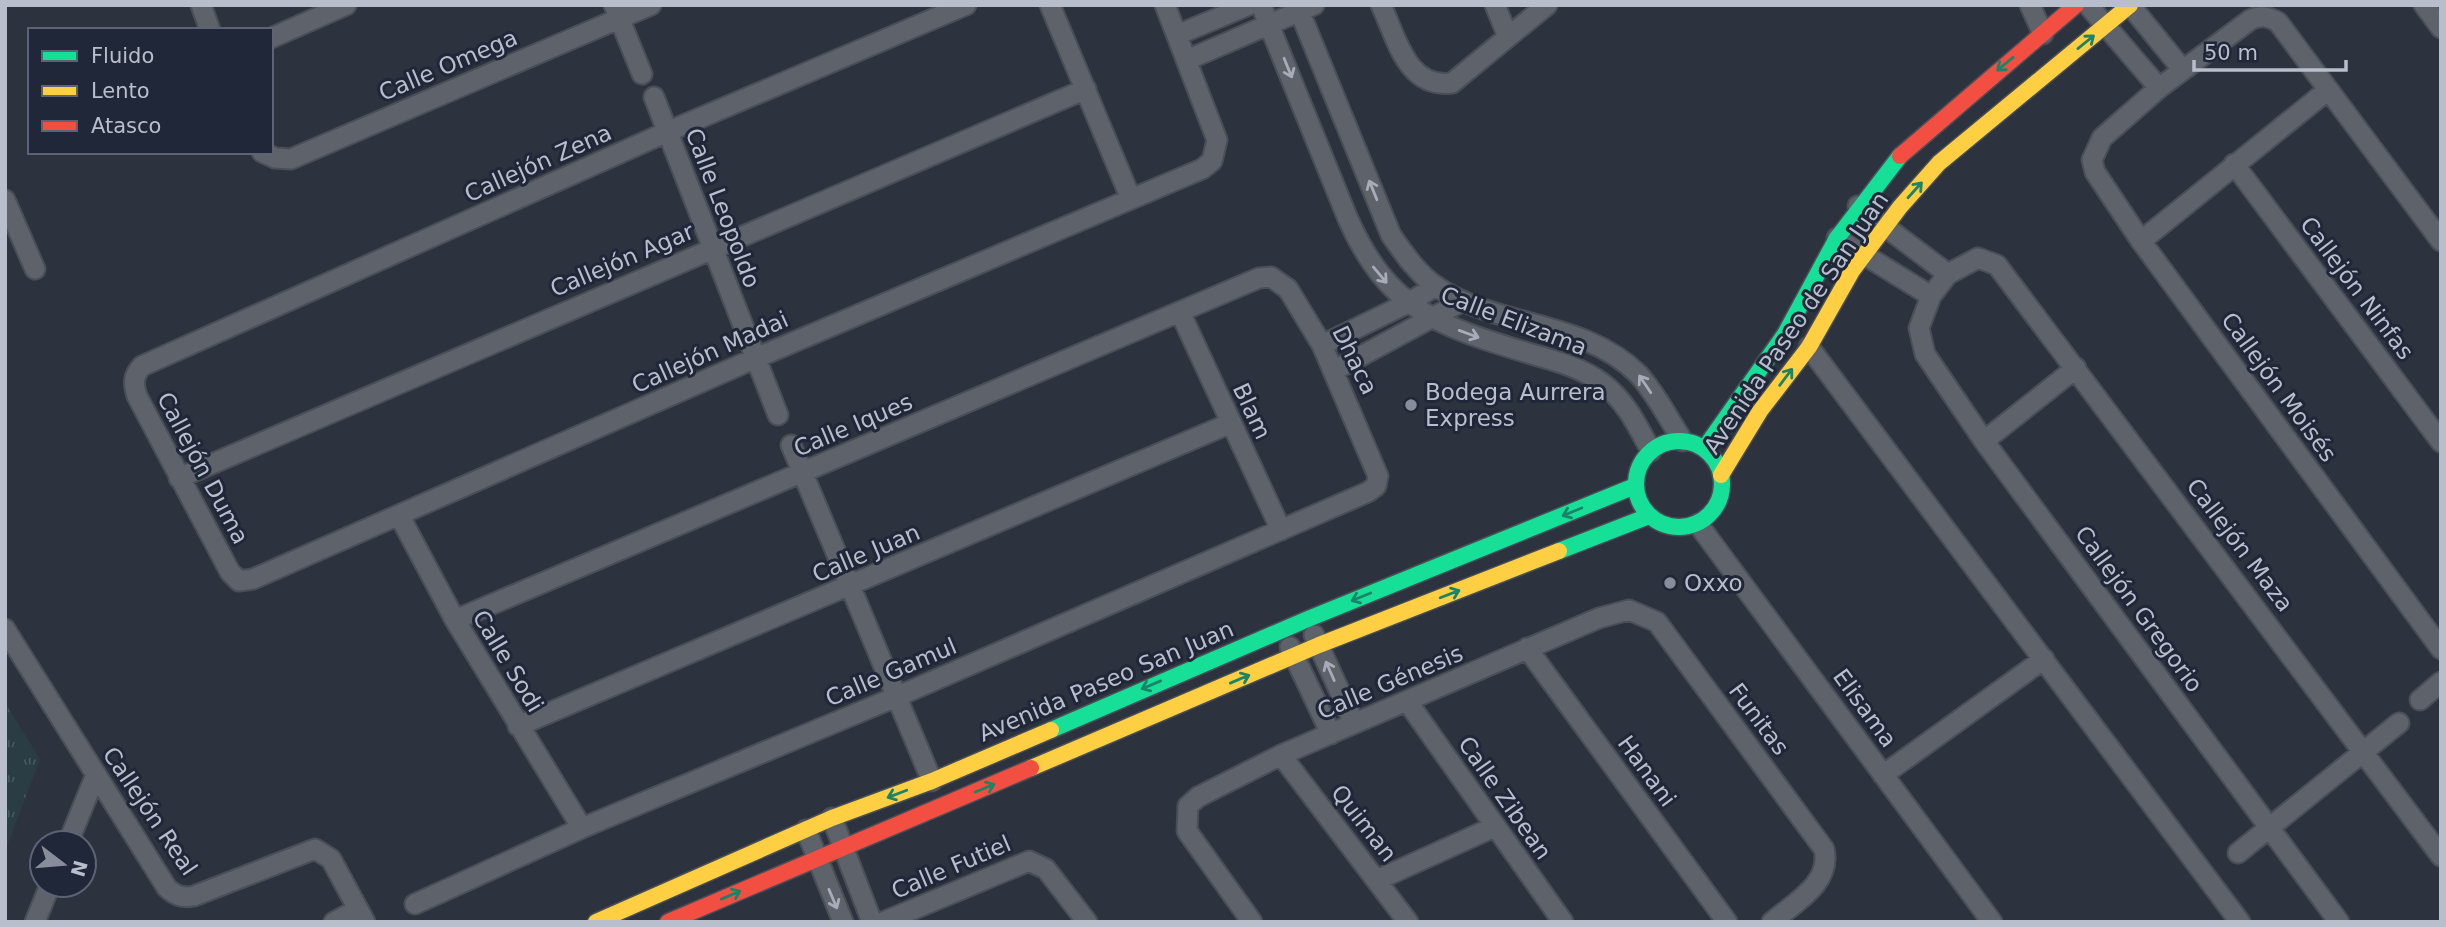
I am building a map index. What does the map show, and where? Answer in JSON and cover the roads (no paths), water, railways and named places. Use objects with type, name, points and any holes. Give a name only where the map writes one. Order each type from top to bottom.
[{"type":"street","points":[[201,5],[209,28]]},
{"type":"street","points":[[273,37],[346,5]]},
{"type":"street","name":"Calle Omega","points":[[266,154],[275,158],[290,159],[617,12],[651,5]]},
{"type":"street","name":"Callejón Zena","points":[[135,374],[142,366],[667,132],[966,5]]},
{"type":"street","points":[[1050,5],[1131,200]]},
{"type":"street","points":[[1165,5],[1187,60],[1304,7]]},
{"type":"street","points":[[1177,35],[1249,5]]},
{"type":"street","name":"Calle Elizama","points":[[1261,5],[1363,253],[1380,278],[1408,303],[1432,319],[1495,343],[1560,362],[1600,382],[1628,407],[1651,451]]},
{"type":"street","points":[[1381,5],[1412,72],[1437,85],[1452,83],[1547,5]]},
{"type":"street","points":[[1495,5],[1508,37]]},
{"type":"street","points":[[2030,5],[2043,34]]},
{"type":"street","name":"Avenida Paseo de San Juan","points":[[1704,449],[1785,334],[1837,237],[1894,162],[1936,122],[2076,5]]},
{"type":"street","points":[[2088,5],[2159,88],[2250,20],[2269,17],[2278,22],[2441,242]]},
{"type":"street","points":[[2130,5],[2182,69]]},
{"type":"street","name":"Avenida Paseo de San Juan","points":[[1721,475],[1760,411],[1809,347],[1864,254],[1939,163],[2130,5]]},
{"type":"street","name":"Calle Elizama","points":[[1304,7],[1391,235],[1411,263],[1436,286],[1463,301],[1566,333],[1602,348],[1638,374],[1683,441]]},
{"type":"street","points":[[2427,7],[2441,28]]},
{"type":"street","points":[[617,12],[642,74]]},
{"type":"street","name":"Callejón Madai","points":[[236,589],[253,579],[756,358],[1202,169],[1212,161],[1217,140],[1187,60]]},
{"type":"street","name":"Callejón Moisés","points":[[2159,88],[2102,138],[2095,148],[2092,160],[2095,173],[2141,241],[2441,649]]},
{"type":"street","name":"Callejón Agar","points":[[179,478],[1086,89]]},
{"type":"street","points":[[2141,241],[2328,90]]},
{"type":"street","name":"Calle Leopoldo","points":[[654,97],[778,415]]},
{"type":"street","name":"Callejón Ninfas","points":[[2234,164],[2441,442]]},
{"type":"street","points":[[5,200],[35,269]]},
{"type":"street","points":[[1837,237],[1931,296],[1948,274],[1858,206]]},
{"type":"street","name":"Callejón Maza","points":[[1948,274],[1978,258],[1997,265],[2441,856]]},
{"type":"street","name":"Calle Iques","points":[[455,620],[1259,278],[1271,277]]},
{"type":"street","name":"Dhaca","points":[[1271,277],[1288,289],[1322,345],[1335,370],[1378,476]]},
{"type":"street","points":[[1322,345],[1408,303],[1436,286]]},
{"type":"street","name":"Callejón Gregorio","points":[[1931,296],[1919,328],[1925,354],[1984,441],[2339,922]]},
{"type":"street","points":[[1335,370],[1463,301]]},
{"type":"street","name":"Blam","points":[[1181,312],[1280,530]]},
{"type":"street","points":[[1809,347],[2240,922]]},
{"type":"street","points":[[1984,441],[2076,368]]},
{"type":"street","name":"Callejón Duma","points":[[135,374],[133,384],[137,396],[230,572],[236,589]]},
{"type":"street","name":"Calle Juan","points":[[518,726],[849,588],[1231,423]]},
{"type":"street","points":[[1683,441],[1704,449],[1718,465],[1721,475],[1720,498],[1707,517],[1698,524],[1672,528],[1649,516],[1642,507],[1635,486],[1639,467],[1651,451],[1661,445],[1683,441]]},
{"type":"street","points":[[791,445],[932,780]]},
{"type":"street","name":"Calle Gamul","points":[[415,904],[582,828],[896,697],[1368,492],[1376,486],[1378,476]]},
{"type":"street","name":"Avenida Paseo San Juan","points":[[596,922],[832,818],[932,780],[1308,619],[1635,486]]},
{"type":"street","name":"Calle Sodi","points":[[399,515],[455,620],[582,828]]},
{"type":"street","points":[[668,922],[1318,645],[1649,516]]},
{"type":"street","name":"Elisama","points":[[1698,524],[1992,922]]},
{"type":"street","name":"Funitas","points":[[1616,612],[1629,610],[1643,613],[1657,622],[1824,849],[1827,861],[1815,885],[1772,922]]},
{"type":"street","name":"Calle Génesis","points":[[1252,922],[1186,831],[1188,806],[1198,797],[1281,755],[1616,612]]},
{"type":"street","points":[[1308,619],[1354,723]]},
{"type":"street","name":"Callejón Real","points":[[5,629],[95,777],[167,888],[175,895],[184,898],[194,896],[315,849],[331,859],[361,915]]},
{"type":"street","points":[[1283,630],[1331,734]]},
{"type":"street","name":"Hanani","points":[[1527,648],[1727,922]]},
{"type":"street","points":[[1883,775],[2044,659]]},
{"type":"street","points":[[2420,700],[2441,682]]},
{"type":"street","name":"Calle Zibean","points":[[1407,701],[1563,922]]},
{"type":"street","points":[[2238,853],[2399,723]]},
{"type":"street","name":"Quiman","points":[[1281,755],[1408,922]]},
{"type":"street","points":[[74,829],[95,777]]},
{"type":"street","points":[[832,818],[872,922]]},
{"type":"street","points":[[1377,880],[1494,827]]},
{"type":"street","points":[[806,830],[843,922]]},
{"type":"street","name":"Calle Futiel","points":[[883,922],[929,914],[1017,864],[1029,861],[1038,863],[1087,922]]},
{"type":"street","points":[[35,922],[44,899]]},
{"type":"street","points":[[334,922],[361,915]]},
{"type":"place","name":"Bodega Aurrera Express","points":[[1411,405]]},
{"type":"place","name":"Oxxo","points":[[1670,583]]}]
